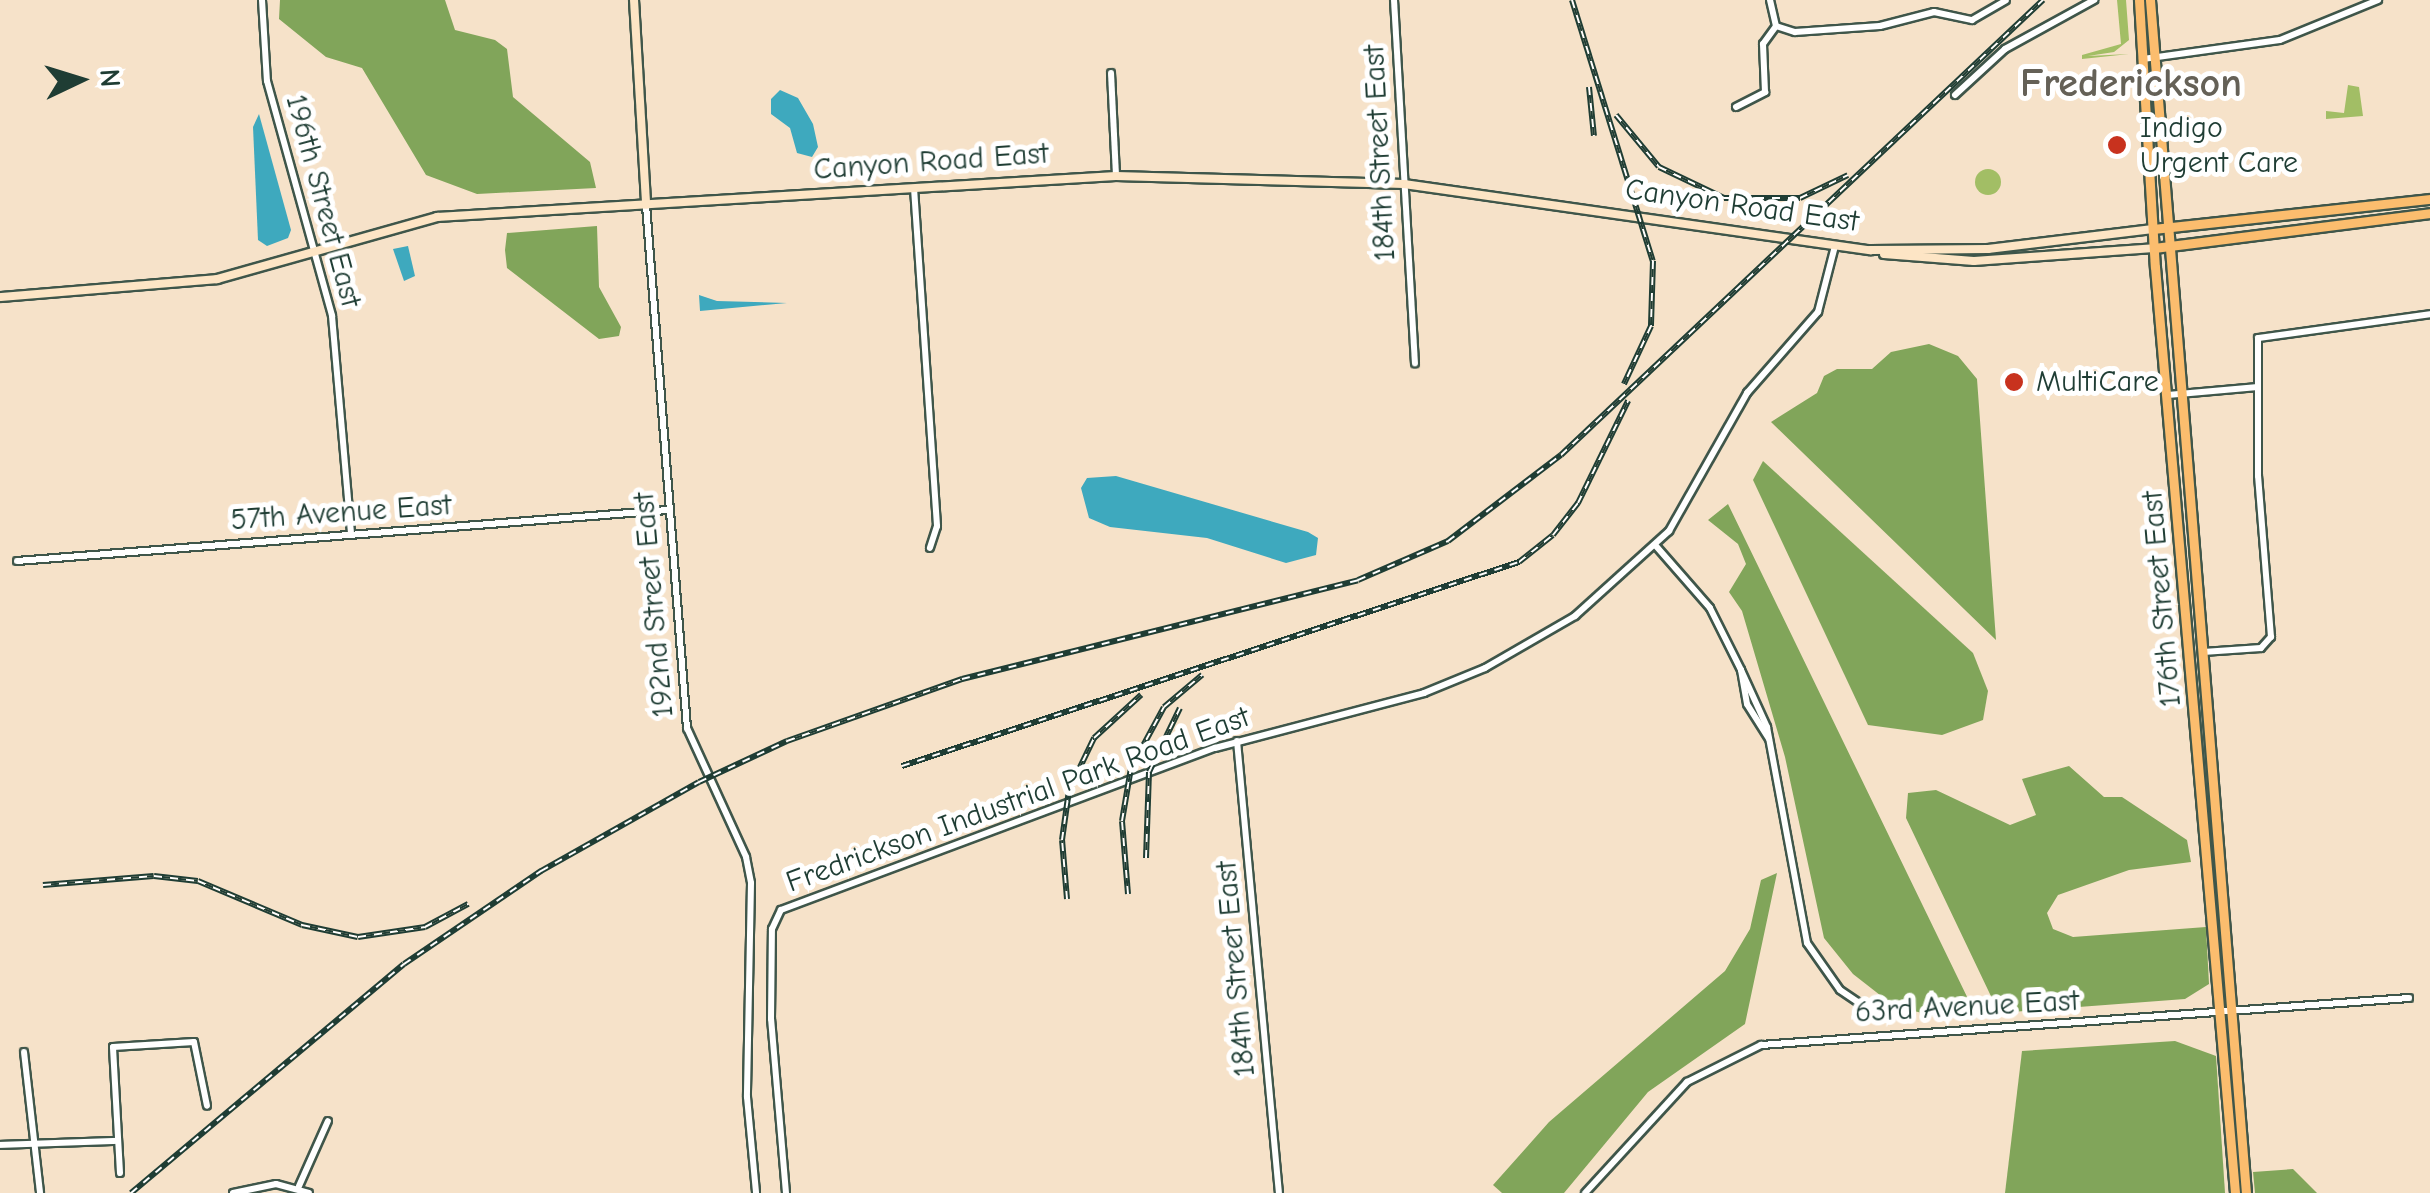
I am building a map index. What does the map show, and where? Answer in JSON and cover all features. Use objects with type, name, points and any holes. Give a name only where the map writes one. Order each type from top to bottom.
[{"type":"main road","name":"192nd Street East","points":[[634,0],[646,206]]},
{"type":"main road","name":"176th Street East","points":[[2139,0],[2154,248],[2210,880],[2246,1193]]},
{"type":"main road","name":"176th Street East","points":[[2150,0],[2173,246],[2224,918],[2235,1193]]},
{"type":"main road","name":"Canyon Road East","points":[[0,297],[183,284],[319,252],[437,217],[1116,176],[1404,184],[1835,246],[1974,261],[2173,246],[2430,212]]},
{"type":"main road","name":"Canyon Road East","points":[[1870,250],[1988,250],[2430,199]]},
{"type":"main road","points":[[2191,646],[2206,694]]},
{"type":"main road","points":[[2210,880],[2224,918]]},
{"type":"street","name":"196th Street East","points":[[262,0],[268,81],[319,252],[336,344],[351,534]]},
{"type":"street","name":"184th Street East","points":[[1394,0],[1416,363]]},
{"type":"street","points":[[1770,0],[1776,26]]},
{"type":"street","points":[[1776,26],[1795,32],[1880,26],[1934,12],[1982,17],[2006,0]]},
{"type":"street","points":[[1955,96],[2005,49],[2094,0]]},
{"type":"street","points":[[2144,59],[2280,40],[2378,0]]},
{"type":"street","points":[[1736,107],[1765,92],[1764,41],[1776,26]]},
{"type":"street","points":[[1111,73],[1116,176]]},
{"type":"street","points":[[914,188],[937,524],[930,548]]},
{"type":"street","name":"192nd Street East","points":[[646,206],[687,728],[746,858],[751,883],[747,1096],[756,1193]]},
{"type":"street","name":"Fredrickson Industrial Park Road East","points":[[786,1193],[772,1019],[776,918],[792,903],[1237,741],[1402,700],[1485,668],[1575,616],[1656,546],[1748,394],[1818,312],[1835,246]]},
{"type":"street","points":[[2202,652],[2268,645],[2256,344],[2265,332],[2430,314]]},
{"type":"street","points":[[2168,395],[2258,387]]},
{"type":"street","name":"57th Avenue East","points":[[17,560],[668,510]]},
{"type":"street","points":[[1656,546],[1710,608],[1769,739],[1807,943],[1840,990],[1877,1015]]},
{"type":"street","name":"184th Street East","points":[[1237,741],[1279,1193]]},
{"type":"street","name":"63rd Avenue East","points":[[1585,1193],[1686,1082],[1750,1048],[2409,998]]},
{"type":"street","points":[[120,1173],[113,1047],[194,1042],[207,1106]]},
{"type":"street","points":[[24,1052],[40,1193]]},
{"type":"street","points":[[299,1186],[328,1122]]},
{"type":"street","points":[[0,1145],[118,1141]]},
{"type":"street","points":[[232,1193],[254,1185],[299,1186],[309,1193]]},
{"type":"green space","points":[[280,0],[445,0],[455,30],[495,40],[507,49],[513,97],[590,162],[596,188],[477,194],[426,175],[362,68],[326,57],[279,19]]},
{"type":"green space","points":[[2117,0],[2126,0],[2129,40],[2114,52],[2088,56],[2129,54],[2082,59],[2082,55],[2121,44]]},
{"type":"green space","points":[[2348,85],[2359,87],[2363,116],[2326,119],[2326,111],[2344,113]]},
{"type":"green space","points":[[1988,169],[1998,172],[1998,192],[1988,195],[1978,192],[1975,182],[1978,172]]},
{"type":"green space","points":[[597,226],[599,287],[621,327],[619,336],[599,339],[507,268],[505,250],[507,233]]},
{"type":"green space","points":[[1929,344],[1958,356],[1977,379],[1996,640],[1771,422],[1817,393],[1824,376],[1837,369],[1872,369],[1891,352]]},
{"type":"green space","points":[[1763,461],[1973,653],[1988,691],[1983,720],[1942,735],[1868,725],[1753,480]]},
{"type":"green space","points":[[1728,504],[1971,1005],[1966,1015],[1938,1017],[1894,1006],[1853,974],[1824,938],[1785,757],[1742,611],[1729,592],[1746,564],[1738,544],[1708,520]]},
{"type":"green space","points":[[2069,766],[2104,797],[2122,797],[2187,840],[2191,862],[2129,870],[2058,895],[2047,913],[2053,929],[2073,937],[2206,927],[2209,984],[2185,999],[1999,1013],[1906,818],[1908,793],[1936,790],[2010,825],[2036,815],[2022,779]]},
{"type":"green space","points":[[1777,873],[1745,1024],[1648,1092],[1564,1193],[1502,1193],[1493,1185],[1549,1122],[1725,971],[1750,929],[1761,880]]},
{"type":"green space","points":[[2175,1041],[2216,1056],[2225,1193],[2005,1193],[2022,1051]]},
{"type":"green space","points":[[2293,1169],[2317,1193],[2255,1193],[2253,1172]]},
{"type":"water","points":[[780,90],[798,98],[813,124],[818,147],[812,157],[797,153],[790,128],[771,114],[771,99]]},
{"type":"water","points":[[259,114],[291,230],[288,238],[267,246],[258,240],[253,127]]},
{"type":"water","points":[[408,246],[415,276],[404,281],[393,249]]},
{"type":"water","points":[[699,295],[717,301],[787,303],[700,311]]},
{"type":"water","points":[[1116,476],[1308,532],[1318,538],[1316,555],[1286,563],[1207,538],[1110,527],[1089,518],[1081,488],[1087,478]]},
{"type":"railway","points":[[1572,0],[1653,261],[1651,326],[1624,384]]},
{"type":"railway","points":[[131,1193],[404,964],[541,871],[699,782],[787,741],[962,679],[1358,580],[1448,541],[1561,455],[2043,0]]},
{"type":"railway","points":[[1589,87],[1594,136]]},
{"type":"railway","points":[[1616,115],[1659,167],[1724,198],[1800,198],[1848,175]]},
{"type":"railway","points":[[902,766],[1519,562],[1553,535],[1578,503],[1628,401]]},
{"type":"railway","points":[[1128,894],[1122,821],[1131,768],[1164,707],[1202,675]]},
{"type":"railway","points":[[1067,899],[1062,840],[1069,790],[1094,738],[1141,695]]},
{"type":"railway","points":[[1146,858],[1149,772],[1180,708]]},
{"type":"railway","points":[[43,885],[154,876],[198,881],[302,925],[358,937],[425,927],[468,904]]},
{"type":"place","name":"Indigo Urgent Care","points":[[2117,145]]},
{"type":"place","name":"MultiCare","points":[[2014,382]]},
{"type":"district","name":"Frederickson","points":[[2131,83]]}]
